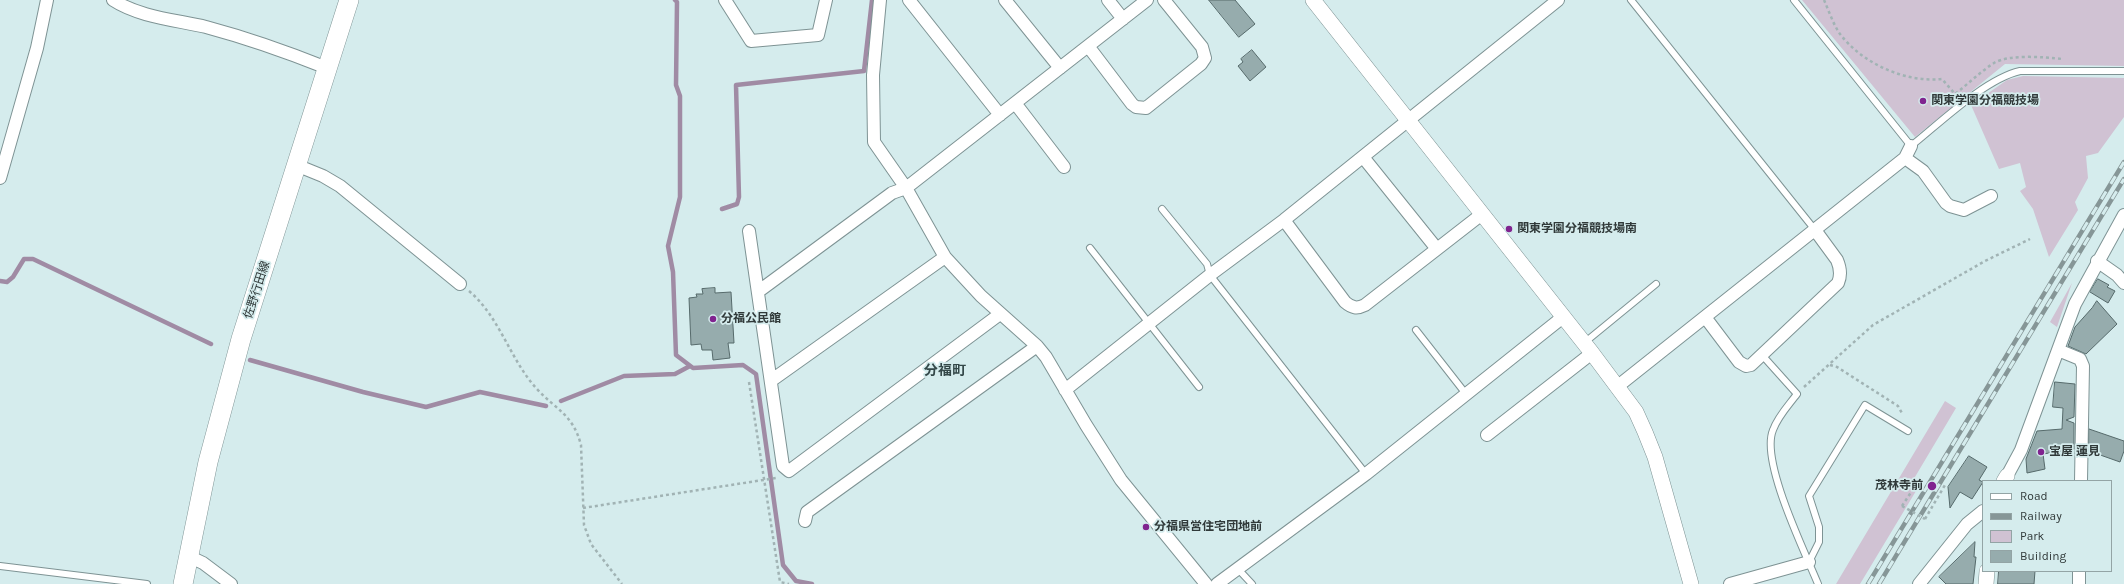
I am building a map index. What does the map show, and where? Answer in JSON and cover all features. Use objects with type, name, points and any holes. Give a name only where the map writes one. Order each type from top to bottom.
[{"type":"main road","name":"佐野行田線","points":[[183,584],[208,462],[227,391],[296,165],[349,0]]},
{"type":"street","points":[[0,174],[37,48],[47,0]]},
{"type":"street","points":[[112,0],[141,12],[275,47],[327,68]]},
{"type":"street","points":[[725,0],[750,40],[818,35],[826,0]]},
{"type":"street","points":[[880,0],[873,75],[874,142],[906,188],[945,256],[1000,314],[1037,346],[1046,357],[1090,432],[1121,480],[1206,584]]},
{"type":"street","points":[[909,0],[1000,115]]},
{"type":"street","points":[[1005,0],[1060,68]]},
{"type":"street","points":[[1108,0],[1123,19]]},
{"type":"street","points":[[759,291],[892,193],[906,188],[1147,0]]},
{"type":"street","points":[[1088,46],[1132,104],[1136,108],[1146,108],[1201,64],[1205,58],[1202,47],[1164,0]]},
{"type":"street","points":[[1313,0],[1618,386],[1636,412],[1655,457],[1691,584]]},
{"type":"street","points":[[1065,390],[1210,275],[1284,220],[1558,0]]},
{"type":"street","points":[[1015,103],[1064,167]]},
{"type":"street","points":[[1618,386],[1905,158],[1911,146]]},
{"type":"street","points":[[1363,157],[1437,249]]},
{"type":"street","points":[[1905,158],[1923,172],[1950,206],[1964,210],[1991,196]]},
{"type":"street","points":[[296,165],[323,176],[340,186],[460,284]]},
{"type":"street","points":[[1284,220],[1350,307],[1358,308],[1365,305],[1482,214]]},
{"type":"street","points":[[2006,479],[2021,450],[2074,304],[2097,261],[2120,231],[2124,215]]},
{"type":"street","points":[[1705,317],[1739,362],[1746,366],[1751,365],[1838,283],[1840,279],[1837,260],[1815,230]]},
{"type":"street","points":[[749,231],[772,380],[783,466],[789,471],[1000,314]]},
{"type":"street","points":[[772,380],[945,256]]},
{"type":"street","points":[[2097,261],[2117,275],[2124,283]]},
{"type":"street","points":[[1217,584],[1366,474],[1563,317]]},
{"type":"street","points":[[805,521],[807,512],[1037,346]]},
{"type":"street","points":[[1488,435],[1588,348]]},
{"type":"street","points":[[2058,350],[2080,359],[2083,366],[2081,480]]},
{"type":"street","points":[[1919,584],[1962,530],[1982,512]]},
{"type":"street","points":[[188,556],[203,563],[231,584]]},
{"type":"street","points":[[1730,584],[1809,562]]},
{"type":"street","points":[[1986,584],[1987,572]]},
{"type":"street","points":[[2079,572],[2079,584]]},
{"type":"lane","points":[[1631,0],[1815,230]]},
{"type":"lane","points":[[1794,0],[1911,146],[1992,82],[2008,74],[2020,71],[2124,71]]},
{"type":"lane","points":[[1162,208],[1207,264],[1210,275],[1366,474]]},
{"type":"lane","points":[[1090,248],[1199,387]]},
{"type":"lane","points":[[1588,348],[1656,284]]},
{"type":"lane","points":[[1416,330],[1466,394]]},
{"type":"lane","points":[[1762,355],[1797,394],[1778,420],[1770,441],[1776,480],[1818,584]]},
{"type":"lane","points":[[1809,562],[1820,542],[1819,527],[1809,496],[1865,405],[1908,431]]},
{"type":"lane","points":[[0,566],[147,584]]},
{"type":"lane","points":[[1238,569],[1252,584]]},
{"type":"path","points":[[1824,0],[1840,33],[1857,52],[1870,61],[1898,73],[1919,79],[1942,79],[1955,94],[1995,62],[2010,58],[2044,57],[2062,59]]},
{"type":"path","points":[[1797,394],[1873,325],[1985,261],[2030,239]]},
{"type":"path","points":[[460,284],[474,296],[488,312],[536,389],[563,412],[578,433],[581,445],[584,525],[591,544],[622,584]]},
{"type":"path","points":[[1830,365],[1837,367],[1898,406],[1902,412],[1908,431]]},
{"type":"path","points":[[749,382],[780,583],[789,584]]},
{"type":"path","points":[[1921,477],[1902,506],[1925,519],[1946,485]]},
{"type":"path","points":[[583,508],[776,478]]},
{"type":"green space","name":"関東学園分福競技場","points":[[1802,0],[2124,0],[2124,66],[2005,64],[1915,137]]},
{"type":"green space","points":[[2023,76],[2124,78],[2124,117],[2098,153],[2086,156],[2088,178],[2075,202],[2078,210],[2049,257],[2033,209],[2020,191],[2026,187],[2020,163],[1999,169],[1971,105],[2007,80]]},
{"type":"green space","points":[[2072,283],[2057,327],[2050,322]]},
{"type":"green space","points":[[1945,401],[1956,408],[1912,482],[1919,486],[1860,584],[1836,584]]},
{"type":"building","points":[[1209,0],[1235,0],[1255,24],[1239,37]]},
{"type":"building","points":[[1252,50],[1266,67],[1250,81],[1238,66],[1243,62],[1241,59]]},
{"type":"building","points":[[2098,279],[2109,285],[2107,287],[2115,291],[2108,303],[2090,292]]},
{"type":"building","name":"分福公民館","points":[[715,288],[715,293],[731,292],[734,343],[728,343],[730,358],[713,360],[712,350],[702,350],[701,344],[691,345],[689,298],[697,297],[696,294],[703,294],[702,289]]},
{"type":"building","points":[[2097,301],[2117,324],[2086,354],[2068,346],[2075,327]]},
{"type":"building","name":"宝屋 蓮見","points":[[2055,382],[2075,384],[2074,417],[2066,420],[2074,423],[2074,449],[2043,454],[2045,469],[2027,473],[2026,459],[2037,431],[2062,429],[2063,408],[2053,407]]},
{"type":"building","points":[[2089,429],[2124,441],[2124,451],[2120,462],[2089,451]]},
{"type":"building","points":[[1969,456],[1987,467],[1979,480],[1982,482],[1982,484],[1972,499],[1960,492],[1950,508],[1948,487]]},
{"type":"building","points":[[1975,542],[1974,557],[1976,557],[1973,584],[1946,584],[1939,577]]},
{"type":"building","points":[[1999,572],[2035,572],[2034,584],[1998,584]]},
{"type":"waterway","points":[[675,0],[677,2],[676,85],[680,96],[680,197],[668,246],[673,272],[676,355],[693,368],[743,365],[756,374],[783,565],[796,581],[812,584]]},
{"type":"waterway","points":[[722,209],[737,204],[739,197],[736,85],[864,71],[872,0]]},
{"type":"waterway","points":[[0,281],[7,282],[13,277],[24,259],[33,259],[211,344]]},
{"type":"waterway","points":[[250,360],[363,392],[426,407],[480,392],[546,406]]},
{"type":"waterway","points":[[561,401],[624,376],[675,374],[690,366]]},
{"type":"railway","points":[[1868,584],[2124,162]]},
{"type":"railway","points":[[1879,584],[2124,179]]},
{"type":"place","name":"関東学園分福競技場","points":[[1923,101]]},
{"type":"place","name":"関東学園分福競技場南","points":[[1509,229]]},
{"type":"place","name":"分福公民館","points":[[713,319]]},
{"type":"place","name":"宝屋 蓮見","points":[[2041,452]]},
{"type":"place","name":"茂林寺前","points":[[1932,486]]},
{"type":"place","name":"分福県営住宅団地前","points":[[1146,527]]},
{"type":"district","name":"分福町","points":[[945,371]]}]
